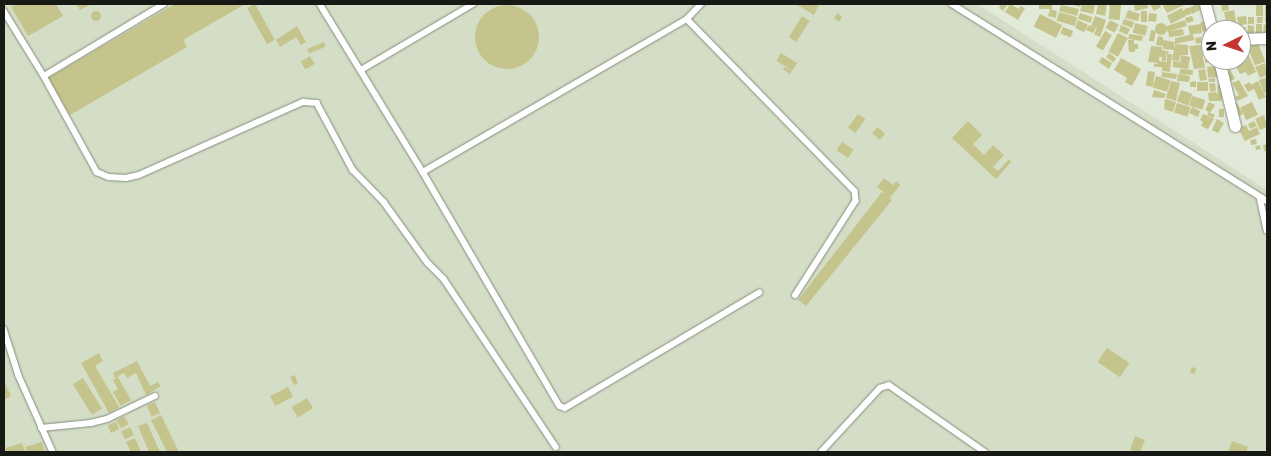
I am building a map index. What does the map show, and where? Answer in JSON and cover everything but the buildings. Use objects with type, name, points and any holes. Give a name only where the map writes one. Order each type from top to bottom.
[{"type":"street","points":[[1205,4],[1209,20]]},
{"type":"street","points":[[1251,39],[1267,38]]},
{"type":"street","points":[[1222,70],[1227,103],[1235,126]]},
{"type":"lane","points":[[44,76],[164,4]]},
{"type":"lane","points":[[320,4],[423,172],[560,406],[565,408],[760,293]]},
{"type":"lane","points":[[361,70],[472,4]]},
{"type":"lane","points":[[423,172],[687,19],[701,4]]},
{"type":"lane","points":[[952,4],[1267,201]]},
{"type":"lane","points":[[4,12],[44,76],[97,172],[109,177],[126,178],[139,175],[303,102],[318,103],[353,170],[384,202],[428,263],[444,279],[556,447]]},
{"type":"lane","points":[[687,19],[855,191],[856,201],[796,295]]},
{"type":"lane","points":[[1260,196],[1267,230]]},
{"type":"lane","points":[[4,330],[19,376],[53,452]]},
{"type":"lane","points":[[821,452],[880,388],[889,385],[985,452]]},
{"type":"lane","points":[[41,428],[91,423],[107,419],[155,396]]},
{"type":"shaded area","points":[[4,4],[977,4],[1267,190],[1267,452],[4,452]]}]
